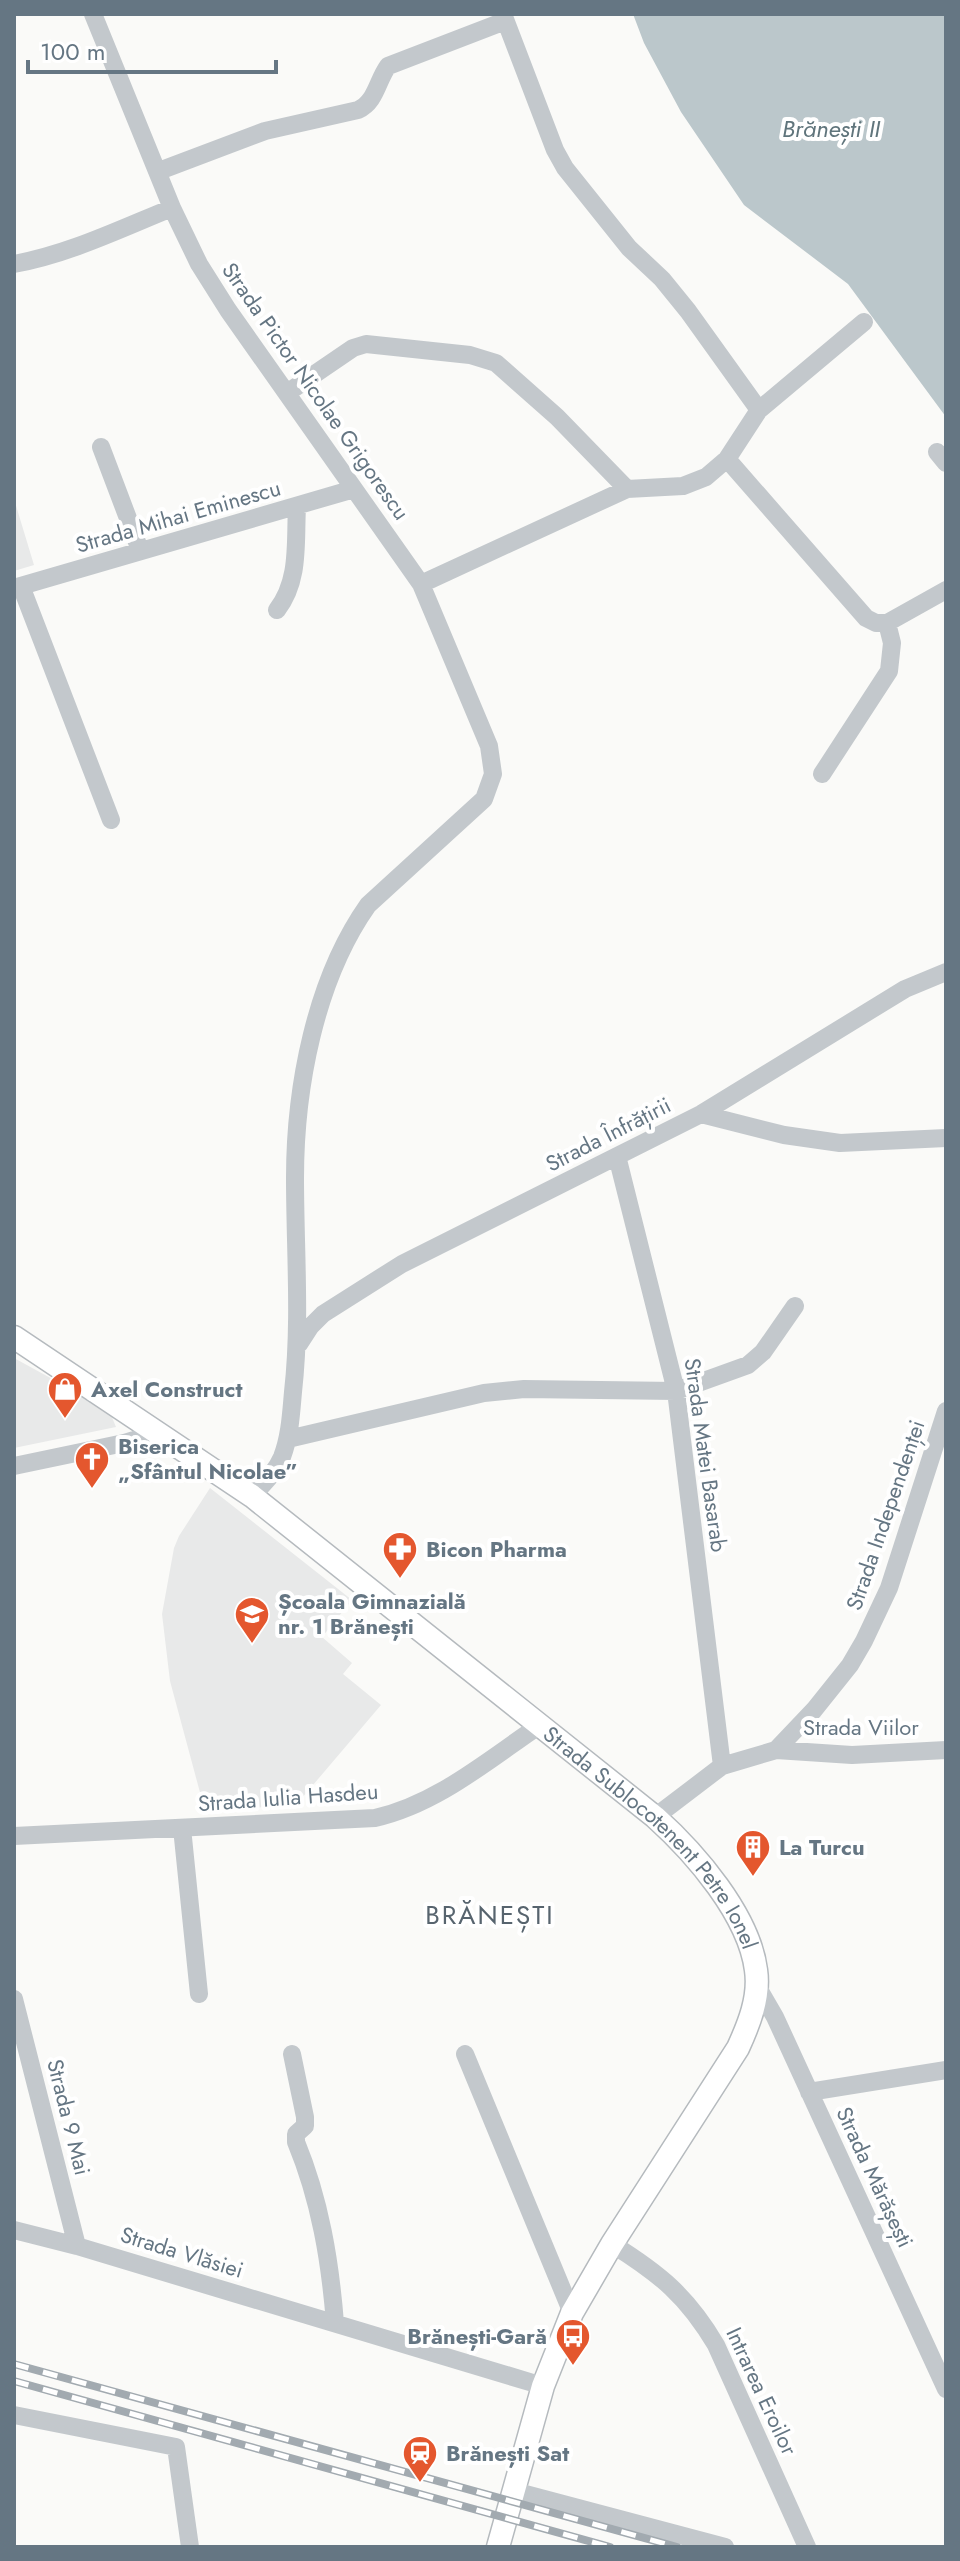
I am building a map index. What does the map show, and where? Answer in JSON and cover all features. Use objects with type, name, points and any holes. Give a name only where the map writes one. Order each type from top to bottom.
[{"type":"main road","name":"Strada Sublocotenent Petre Ionel","points":[[14,1337],[252,1496],[655,1817],[698,1861],[737,1918],[752,1954],[757,1986],[753,2011],[738,2048],[612,2244],[572,2313],[543,2386],[498,2547]]},
{"type":"street","name":"Strada Pictor Nicolae Grigorescu","points":[[93,14],[172,208],[199,264],[421,584],[489,746],[493,774],[484,799],[368,905],[338,955],[324,992],[302,1091],[295,1176],[299,1344]]},
{"type":"street","points":[[159,171],[265,131],[366,107],[388,66],[504,17],[555,150],[565,168],[629,248],[662,279],[759,410]]},
{"type":"street","points":[[14,264],[52,256],[172,208]]},
{"type":"street","points":[[421,584],[627,489],[683,486],[706,477],[727,459],[759,410],[864,322]]},
{"type":"street","points":[[287,393],[353,348],[366,344],[482,357],[509,373],[627,489]]},
{"type":"street","points":[[101,447],[140,550]]},
{"type":"street","points":[[727,459],[866,618],[876,623],[887,623],[946,590]]},
{"type":"street","name":"Strada Mihai Eminescu","points":[[18,587],[354,489]]},
{"type":"street","points":[[277,610],[288,596],[294,579],[297,507]]},
{"type":"street","points":[[18,587],[111,820]]},
{"type":"street","points":[[822,774],[889,671],[892,643],[887,623]]},
{"type":"street","name":"Strada Înfrățirii","points":[[299,1344],[323,1314],[402,1264],[701,1114],[905,989],[946,972]]},
{"type":"street","points":[[701,1114],[784,1135],[840,1143],[946,1138]]},
{"type":"street","name":"Strada Matei Basarab","points":[[617,1156],[676,1391],[722,1766]]},
{"type":"street","points":[[288,1439],[484,1393],[524,1389],[676,1391],[748,1365],[763,1352],[795,1306]]},
{"type":"street","points":[[252,1496],[273,1473],[288,1439],[299,1344]]},
{"type":"street","name":"Strada Independenței","points":[[655,1817],[722,1766],[776,1750],[850,1665],[877,1616],[893,1577],[946,1411]]},
{"type":"street","points":[[14,1466],[124,1443],[137,1439],[153,1428]]},
{"type":"street","name":"Strada Iulia Hasdeu","points":[[14,1836],[375,1818],[397,1813],[433,1797],[540,1725]]},
{"type":"street","name":"Strada Viilor","points":[[776,1750],[852,1755],[946,1750]]},
{"type":"street","points":[[182,1828],[199,1994]]},
{"type":"street","name":"Strada Mărășești","points":[[757,1986],[775,2017],[946,2389]]},
{"type":"street","name":"Strada 9 Mai","points":[[14,1999],[77,2246]]},
{"type":"street","points":[[292,2054],[305,2117],[305,2126],[296,2134],[296,2142],[321,2217],[335,2323]]},
{"type":"street","points":[[465,2054],[572,2313]]},
{"type":"street","points":[[809,2092],[946,2070]]},
{"type":"street","name":"Strada Vlăsiei","points":[[14,2230],[77,2246],[543,2386]]},
{"type":"street","name":"Intrarea Eroilor","points":[[612,2244],[653,2270],[679,2293],[702,2322],[716,2345],[807,2547]]},
{"type":"street","points":[[14,2415],[176,2447],[190,2547]]},
{"type":"street","points":[[514,2491],[725,2547]]},
{"type":"shaded area","points":[[14,499],[34,565],[14,571]]},
{"type":"shaded area","name":"Axel Construct","points":[[14,1358],[109,1410],[116,1427],[14,1448]]},
{"type":"shaded area","points":[[210,1488],[352,1600],[322,1637],[352,1663],[343,1674],[381,1705],[296,1805],[205,1811],[170,1681],[162,1614],[174,1548]]},
{"type":"water","name":"Brănești II","points":[[633,14],[946,14],[946,417],[848,284],[744,205],[681,112],[644,43]]},
{"type":"railway","points":[[14,2364],[677,2547]]},
{"type":"railway","points":[[14,2381],[610,2547]]},
{"type":"place","name":"Axel Construct","points":[[65,1420]]},
{"type":"place","name":"Biserica „Sfântul Nicolae”","points":[[92,1490]]},
{"type":"place","name":"Bicon Pharma","points":[[400,1580]]},
{"type":"place","name":"Școala Gimnazială nr. 1 Brănești","points":[[252,1645]]},
{"type":"place","name":"La Turcu","points":[[753,1878]]},
{"type":"place","name":"Brănești-Gară","points":[[573,2367]]},
{"type":"place","name":"Brănești Sat","points":[[420,2484]]},
{"type":"district","name":"BRĂNEȘTI","points":[[490,1915]]}]
